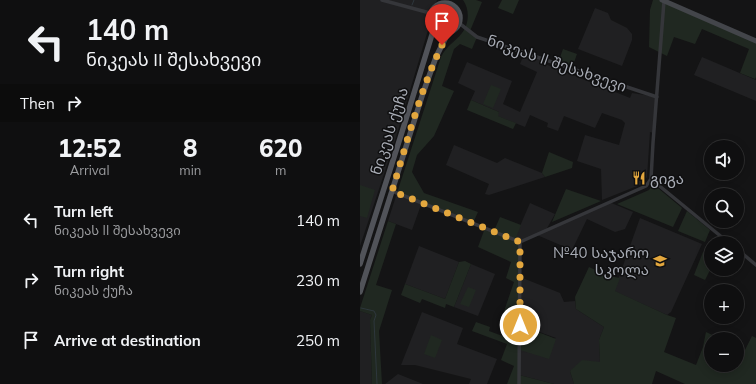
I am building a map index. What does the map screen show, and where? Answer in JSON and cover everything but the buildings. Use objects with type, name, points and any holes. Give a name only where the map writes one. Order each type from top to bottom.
[{"type":"main road","points":[[663,0],[756,41]]},
{"type":"main road","points":[[448,32],[438,31],[434,28],[429,19],[432,8],[441,1],[454,3],[460,13],[459,23]]},
{"type":"main road","name":"ნიკეას ქუჩა","points":[[360,292],[425,87],[436,57],[448,32],[453,30],[459,23]]},
{"type":"main road","name":"ნიკეას ქუჩა","points":[[360,264],[434,28]]},
{"type":"street","points":[[382,0],[430,13]]},
{"type":"street","points":[[392,191],[520,242],[646,186],[651,179],[663,0]]},
{"type":"street","name":"ნიკეას II შესახვევი","points":[[459,23],[477,37],[657,97]]},
{"type":"street","points":[[651,179],[720,236]]},
{"type":"street","points":[[519,384],[520,242]]},
{"type":"street","points":[[744,255],[756,264]]},
{"type":"shaded area","points":[[360,0],[437,0],[393,147],[360,246]]},
{"type":"shaded area","points":[[463,0],[476,0],[482,2],[470,31],[477,37],[472,49],[460,44],[454,49],[442,86],[454,91],[434,136],[417,155],[412,172],[424,193],[478,212],[473,223],[397,193],[441,57],[445,50],[462,33],[466,26],[468,12]]},
{"type":"shaded area","points":[[502,0],[519,0],[513,14],[498,8]]},
{"type":"shaded area","points":[[653,0],[662,0],[756,41],[755,79],[740,73],[749,49],[702,29],[695,44],[674,37],[667,56],[649,47],[650,10]]},
{"type":"shaded area","points":[[445,6],[450,7],[456,13],[456,23],[450,29],[445,30],[440,29],[434,23],[433,18],[434,13],[440,7]]},
{"type":"shaded area","points":[[595,8],[608,13],[611,20],[627,28],[632,34],[632,40],[622,66],[578,49]]},
{"type":"shaded area","points":[[563,49],[577,54],[572,68],[558,63]]},
{"type":"shaded area","points":[[525,52],[548,60],[545,64],[630,98],[632,93],[657,97],[654,133],[650,132],[647,177],[642,184],[602,200],[601,169],[577,161],[585,135],[619,145],[625,123],[622,120],[602,113],[595,128],[564,116],[558,131],[547,127],[548,123],[530,115],[525,127],[497,116],[499,112],[471,100],[475,91],[458,83],[467,62],[512,81],[503,104],[520,112],[537,72],[520,64]]},
{"type":"shaded area","points":[[702,57],[756,80],[756,101],[694,75]]},
{"type":"shaded area","points":[[491,85],[501,89],[493,108],[483,104]]},
{"type":"shaded area","points":[[471,100],[499,112],[498,116],[516,123],[513,129],[467,110]]},
{"type":"shaded area","points":[[454,145],[497,163],[505,158],[542,173],[545,177],[489,195],[485,194],[489,184],[446,165]]},
{"type":"shaded area","points":[[549,152],[573,162],[572,168],[545,177],[542,173]]},
{"type":"shaded area","points":[[653,184],[682,208],[673,227],[617,204],[649,190]]},
{"type":"shaded area","points":[[360,185],[375,190],[367,218],[360,216]]},
{"type":"shaded area","points":[[566,189],[601,201],[552,222]]},
{"type":"shaded area","points":[[397,193],[422,202],[412,230],[388,221]]},
{"type":"shaded area","points":[[609,202],[633,212],[625,229],[615,232],[587,219],[572,250],[537,235],[520,242],[514,240],[530,203],[555,214],[546,230]]},
{"type":"shaded area","points":[[687,211],[704,225],[704,228],[710,230],[708,236],[704,236],[704,242],[678,231]]},
{"type":"shaded area","points":[[500,217],[521,225],[515,240],[520,242],[520,325],[556,339],[549,359],[520,350],[519,375],[554,384],[507,384],[514,366],[501,360],[507,344],[472,331],[476,322],[490,327],[489,331],[508,338],[511,328],[500,323],[514,282],[506,278],[511,262],[478,247],[485,228],[494,231]]},
{"type":"shaded area","name":"№40 საჯარო სკოლა","points":[[640,218],[702,244],[671,312],[667,315],[614,291]]},
{"type":"shaded area","points":[[388,221],[396,224],[376,285],[392,290],[379,331],[382,384],[372,384],[370,320],[372,315],[360,311],[360,308]]},
{"type":"shaded area","points":[[419,246],[459,262],[445,299],[405,284]]},
{"type":"shaded area","points":[[703,252],[704,276],[707,276],[705,280],[694,275]]},
{"type":"shaded area","points":[[465,261],[471,264],[454,307],[446,304],[445,308],[422,299],[420,303],[401,295],[405,284],[445,299],[459,262]]},
{"type":"shaded area","points":[[471,264],[495,274],[478,316],[454,307]]},
{"type":"shaded area","points":[[589,267],[608,276],[620,278],[615,291],[676,318],[664,352],[696,365],[704,342],[704,372],[744,372],[744,350],[752,336],[756,338],[756,384],[685,384],[656,371],[652,384],[574,384],[570,371],[582,360],[600,362],[599,340],[604,327],[576,309],[575,297]]},
{"type":"shaded area","points":[[520,277],[560,293],[564,302],[575,301],[576,309],[604,327],[599,340],[600,362],[591,362],[570,371],[574,384],[554,384],[519,375],[519,350],[556,338],[520,325]]},
{"type":"shaded area","points":[[468,287],[476,290],[469,307],[460,304]]},
{"type":"shaded area","points":[[360,311],[372,315],[370,320],[372,384],[360,384]]},
{"type":"shaded area","points":[[422,312],[463,328],[457,344],[497,359],[487,384],[469,384],[471,379],[415,365],[401,365]]},
{"type":"shaded area","points":[[431,335],[442,340],[435,358],[424,354]]},
{"type":"shaded area","points":[[398,374],[423,384],[385,384]]},
{"type":"waterway","points":[[412,5],[414,0]]},
{"type":"waterway","points":[[361,308],[374,311],[376,315],[374,321],[377,384]]},
{"type":"place","name":"გიგა","points":[[639,178]]},
{"type":"place","name":"№40 საჯარო სკოლა","points":[[660,261]]},
{"type":"route","points":[[442,45],[423,93],[392,191],[520,242],[520,325]]}]
